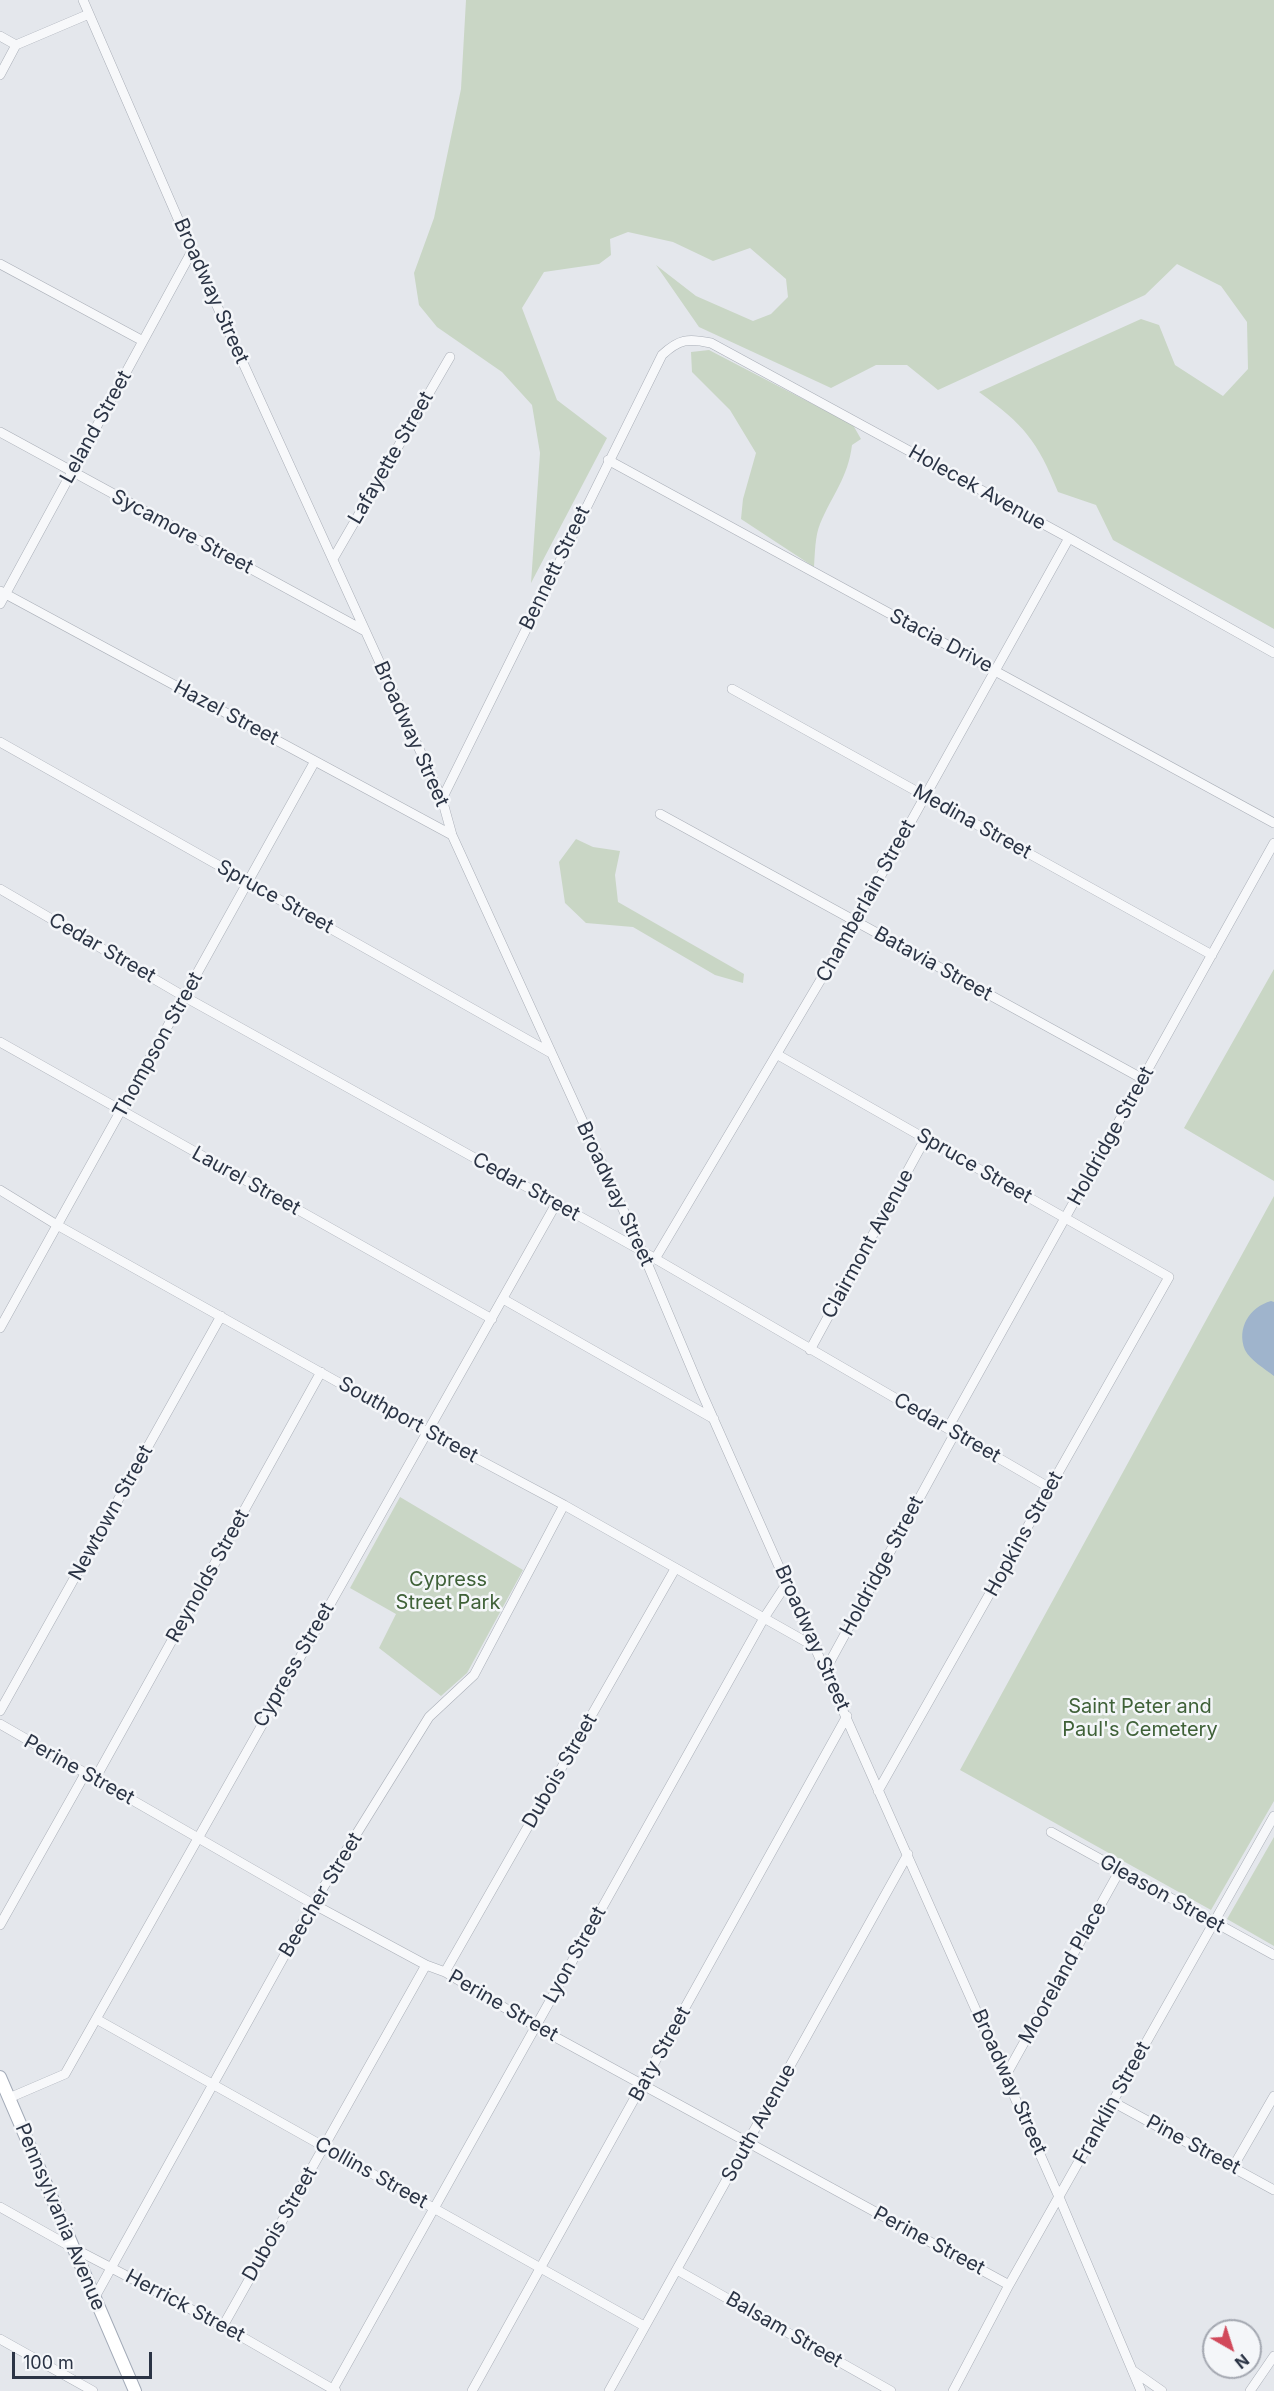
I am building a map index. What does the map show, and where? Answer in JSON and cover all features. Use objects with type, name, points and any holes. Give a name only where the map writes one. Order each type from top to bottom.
[{"type":"main road","name":"Pennsylvania Avenue","points":[[0,2077],[135,2391]]},
{"type":"street","name":"Broadway Street","points":[[83,0],[192,251],[442,799],[452,835],[642,1251],[878,1791],[1006,2075],[1141,2391]]},
{"type":"street","points":[[0,75],[16,45],[89,14]]},
{"type":"street","points":[[0,36],[16,45]]},
{"type":"street","name":"Leland Street","points":[[0,604],[3,593],[192,251]]},
{"type":"street","points":[[0,264],[143,341]]},
{"type":"street","name":"Holecek Avenue","points":[[675,343],[688,338],[711,343],[1070,538],[1274,653]]},
{"type":"street","name":"Bennett Street","points":[[442,799],[608,460],[662,355],[675,343]]},
{"type":"street","name":"Lafayette Street","points":[[333,559],[450,357]]},
{"type":"street","name":"Sycamore Street","points":[[0,432],[365,631]]},
{"type":"street","name":"Stacia Drive","points":[[608,460],[1274,823]]},
{"type":"street","name":"Chamberlain Street","points":[[655,1259],[855,922],[1070,538]]},
{"type":"street","name":"Hazel Street","points":[[3,593],[452,835]]},
{"type":"street","name":"Medina Street","points":[[732,689],[1212,955]]},
{"type":"street","name":"Spruce Street","points":[[0,742],[551,1053]]},
{"type":"street","name":"Thompson Street","points":[[0,1328],[315,761]]},
{"type":"street","name":"Batavia Street","points":[[660,814],[1143,1079]]},
{"type":"street","name":"Holdridge Street","points":[[826,1669],[1065,1219],[1274,843]]},
{"type":"street","name":"Cedar Street","points":[[0,889],[185,997],[642,1251],[1050,1488]]},
{"type":"street","name":"Laurel Street","points":[[0,1042],[492,1319]]},
{"type":"street","name":"Spruce Street","points":[[778,1055],[1169,1277]]},
{"type":"street","name":"Clairmont Avenue","points":[[810,1350],[925,1138]]},
{"type":"street","name":"Southport Street","points":[[0,1190],[57,1225],[427,1432],[564,1505],[817,1648]]},
{"type":"street","name":"Cypress Street","points":[[9,2098],[65,2074],[98,2020],[198,1835],[556,1204]]},
{"type":"street","name":"Hopkins Street","points":[[878,1791],[1169,1277]]},
{"type":"street","points":[[503,1299],[714,1419]]},
{"type":"street","name":"Newtown Street","points":[[0,1711],[221,1316]]},
{"type":"street","name":"Reynolds Street","points":[[95,1779],[321,1372]]},
{"type":"street","name":"Beecher Street","points":[[94,2297],[113,2267],[313,1904],[429,1717],[474,1675],[564,1505]]},
{"type":"street","name":"Dubois Street","points":[[445,1972],[675,1569]]},
{"type":"street","name":"Lyon Street","points":[[334,2391],[535,2026],[764,1618],[787,1583]]},
{"type":"street","name":"Baty Street","points":[[472,2391],[847,1716]]},
{"type":"street","name":"Perine Street","points":[[0,1724],[85,1774],[198,1835],[313,1904],[426,1965],[445,1972],[535,2026],[1009,2285]]},
{"type":"street","points":[[0,1924],[85,1774]]},
{"type":"street","name":"Franklin Street","points":[[953,2391],[1009,2285],[1274,1816]]},
{"type":"street","name":"Gleason Street","points":[[1051,1832],[1274,1955]]},
{"type":"street","name":"South Avenue","points":[[611,2390],[644,2326],[908,1854]]},
{"type":"street","name":"Mooreland Place","points":[[1006,2075],[1120,1870]]},
{"type":"street","name":"Dubois Street","points":[[223,2326],[426,1965]]},
{"type":"street","name":"Collins Street","points":[[98,2020],[644,2326]]},
{"type":"street","points":[[1233,2167],[1274,2096]]},
{"type":"street","name":"Pine Street","points":[[1113,2102],[1274,2190]]},
{"type":"street","name":"Herrick Street","points":[[0,2207],[223,2326],[334,2391]]},
{"type":"street","name":"Balsam Street","points":[[677,2270],[891,2391]]},
{"type":"street","points":[[0,2339],[93,2391]]},
{"type":"street","points":[[1250,2391],[1274,2356]]},
{"type":"street","points":[[1132,2370],[1162,2391]]},
{"type":"green space","points":[[466,0],[1274,0],[1274,629],[1113,540],[1096,505],[1058,492],[1043,459],[1028,435],[1007,414],[979,392],[1141,319],[1159,325],[1175,365],[1223,396],[1248,369],[1247,322],[1221,286],[1177,264],[1145,295],[938,390],[907,365],[876,365],[831,388],[699,327],[656,265],[696,296],[753,321],[771,314],[788,297],[786,279],[750,248],[713,261],[673,242],[628,232],[610,239],[611,255],[599,264],[544,272],[522,308],[557,400],[607,438],[531,583],[540,453],[532,405],[502,372],[437,327],[419,305],[414,273],[434,218],[461,89]]},
{"type":"green space","points":[[709,350],[853,425],[861,439],[852,445],[843,477],[820,524],[816,539],[814,567],[741,519],[743,499],[756,453],[730,410],[692,372],[691,352]]},
{"type":"green space","points":[[576,839],[593,847],[620,851],[615,875],[618,902],[744,974],[743,983],[715,975],[633,927],[586,923],[565,903],[559,862]]},
{"type":"green space","points":[[1274,969],[1274,1181],[1184,1128]]},
{"type":"green space","name":"Saint Peter and Paul's Cemetery","points":[[1274,1196],[1274,1801],[1211,1910],[960,1770]]},
{"type":"green space","name":"Cypress Street Park","points":[[400,1497],[523,1570],[467,1673],[441,1696],[379,1648],[396,1614],[350,1588]]},
{"type":"green space","points":[[1274,1837],[1274,1946],[1227,1919]]},
{"type":"water","points":[[1271,1301],[1274,1302],[1274,1376],[1247,1354],[1242,1334],[1251,1313]]}]
